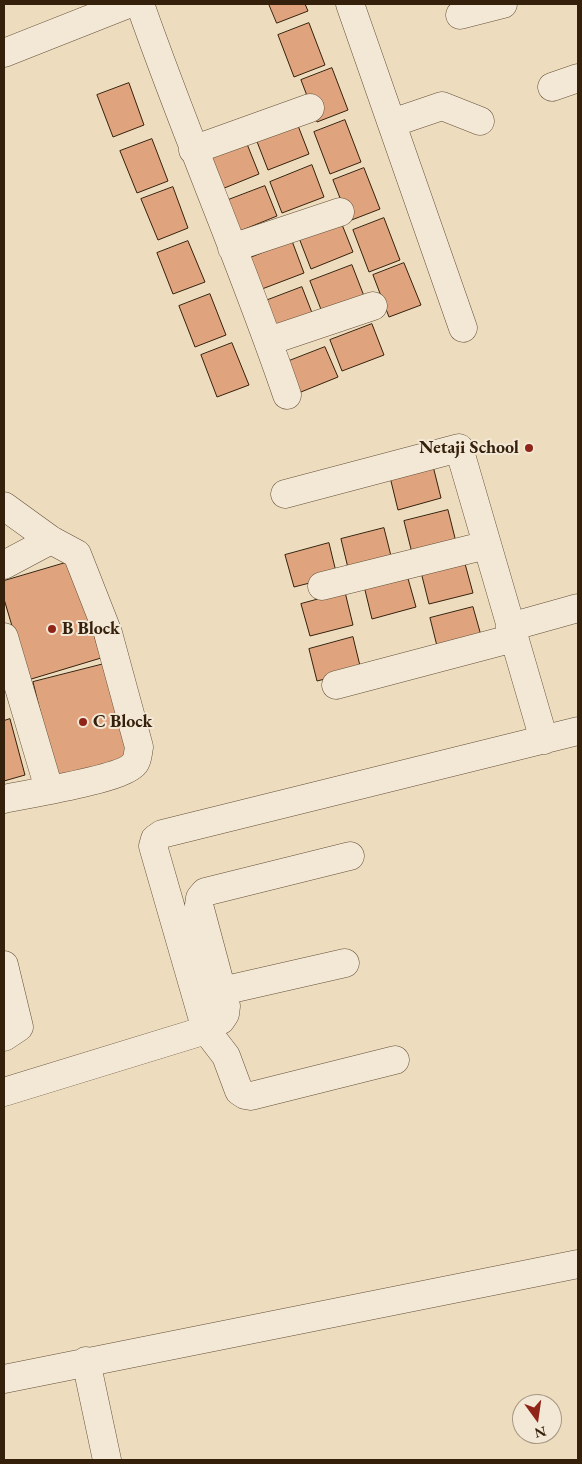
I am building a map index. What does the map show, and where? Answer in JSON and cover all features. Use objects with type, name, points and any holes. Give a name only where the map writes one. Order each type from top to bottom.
[{"type":"street","points":[[4,54],[128,4]]},
{"type":"street","points":[[140,4],[193,150],[269,341],[287,395]]},
{"type":"street","points":[[350,4],[463,328]]},
{"type":"street","points":[[460,15],[503,4]]},
{"type":"street","points":[[552,86],[578,78]]},
{"type":"street","points":[[392,123],[442,106],[480,120]]},
{"type":"street","points":[[193,150],[310,108]]},
{"type":"street","points":[[232,248],[340,212]]},
{"type":"street","points":[[269,341],[374,306]]},
{"type":"street","points":[[285,494],[459,448],[544,740]]},
{"type":"street","points":[[4,506],[51,540],[77,554],[108,633],[139,747],[136,762],[127,769],[100,779],[4,799]]},
{"type":"street","points":[[4,565],[51,540]]},
{"type":"street","points":[[322,586],[487,545]]},
{"type":"street","points":[[336,685],[512,632],[578,608]]},
{"type":"street","points":[[4,637],[49,789]]},
{"type":"street","points":[[395,1060],[251,1096],[244,1095],[239,1091],[220,1046],[205,1027],[153,846],[155,839],[162,834],[200,824],[578,731]]},
{"type":"street","points":[[4,1092],[205,1027],[221,1020],[225,1014],[226,1006],[199,905],[200,898],[205,892],[350,856]]},
{"type":"street","points":[[222,991],[345,963]]},
{"type":"street","points":[[4,965],[18,1026],[4,1037]]},
{"type":"street","points":[[4,1379],[86,1361],[578,1264]]},
{"type":"street","points":[[86,1361],[107,1460]]},
{"type":"building","points":[[269,4],[305,4],[308,11],[277,23]]},
{"type":"building","points":[[309,23],[325,65],[294,77],[278,35]]},
{"type":"building","points":[[332,68],[348,110],[317,122],[301,80]]},
{"type":"building","points":[[129,83],[144,125],[113,137],[97,95]]},
{"type":"building","points":[[345,120],[361,162],[330,174],[314,132]]},
{"type":"building","points":[[297,123],[309,154],[268,170],[256,139]]},
{"type":"building","points":[[152,139],[168,181],[137,193],[120,151]]},
{"type":"building","points":[[247,144],[259,174],[217,191],[205,160]]},
{"type":"building","points":[[312,165],[324,197],[282,213],[270,182]]},
{"type":"building","points":[[364,168],[380,209],[349,221],[333,180]]},
{"type":"building","points":[[265,186],[277,216],[235,233],[223,202]]},
{"type":"building","points":[[173,187],[188,228],[158,240],[141,199]]},
{"type":"building","points":[[384,218],[400,260],[369,272],[353,230]]},
{"type":"building","points":[[341,222],[353,252],[311,269],[299,238]]},
{"type":"building","points":[[188,241],[205,282],[173,294],[157,253]]},
{"type":"building","points":[[292,241],[304,273],[262,289],[250,258]]},
{"type":"building","points":[[404,263],[421,305],[389,317],[373,275]]},
{"type":"building","points":[[352,265],[364,296],[322,312],[310,281]]},
{"type":"building","points":[[302,287],[314,318],[272,334],[260,303]]},
{"type":"building","points":[[210,294],[226,335],[195,347],[179,306]]},
{"type":"building","points":[[372,324],[384,355],[342,371],[330,340]]},
{"type":"building","points":[[232,343],[249,385],[217,397],[201,355]]},
{"type":"building","points":[[325,347],[338,377],[296,394],[284,363]]},
{"type":"building","points":[[433,466],[441,498],[398,510],[390,477]]},
{"type":"building","points":[[448,510],[456,542],[412,553],[404,521]]},
{"type":"building","points":[[384,528],[392,560],[349,572],[341,539]]},
{"type":"building","points":[[329,543],[337,576],[294,587],[285,555]]},
{"type":"building","points":[[464,560],[473,593],[429,604],[421,572]]},
{"type":"building","name":"B Block","points":[[72,561],[101,658],[28,680],[4,599],[4,581]]},
{"type":"building","points":[[407,575],[416,607],[372,619],[364,586]]},
{"type":"building","points":[[345,592],[353,625],[310,636],[301,604]]},
{"type":"building","points":[[473,607],[482,639],[438,650],[430,618]]},
{"type":"building","points":[[353,637],[361,670],[317,681],[309,649]]},
{"type":"building","name":"C Block","points":[[108,663],[133,761],[57,780],[33,682]]},
{"type":"building","points":[[10,719],[25,775],[4,781],[4,721]]},
{"type":"place","name":"Netaji School","points":[[529,448]]},
{"type":"place","name":"B Block","points":[[52,629]]},
{"type":"place","name":"C Block","points":[[83,722]]}]
